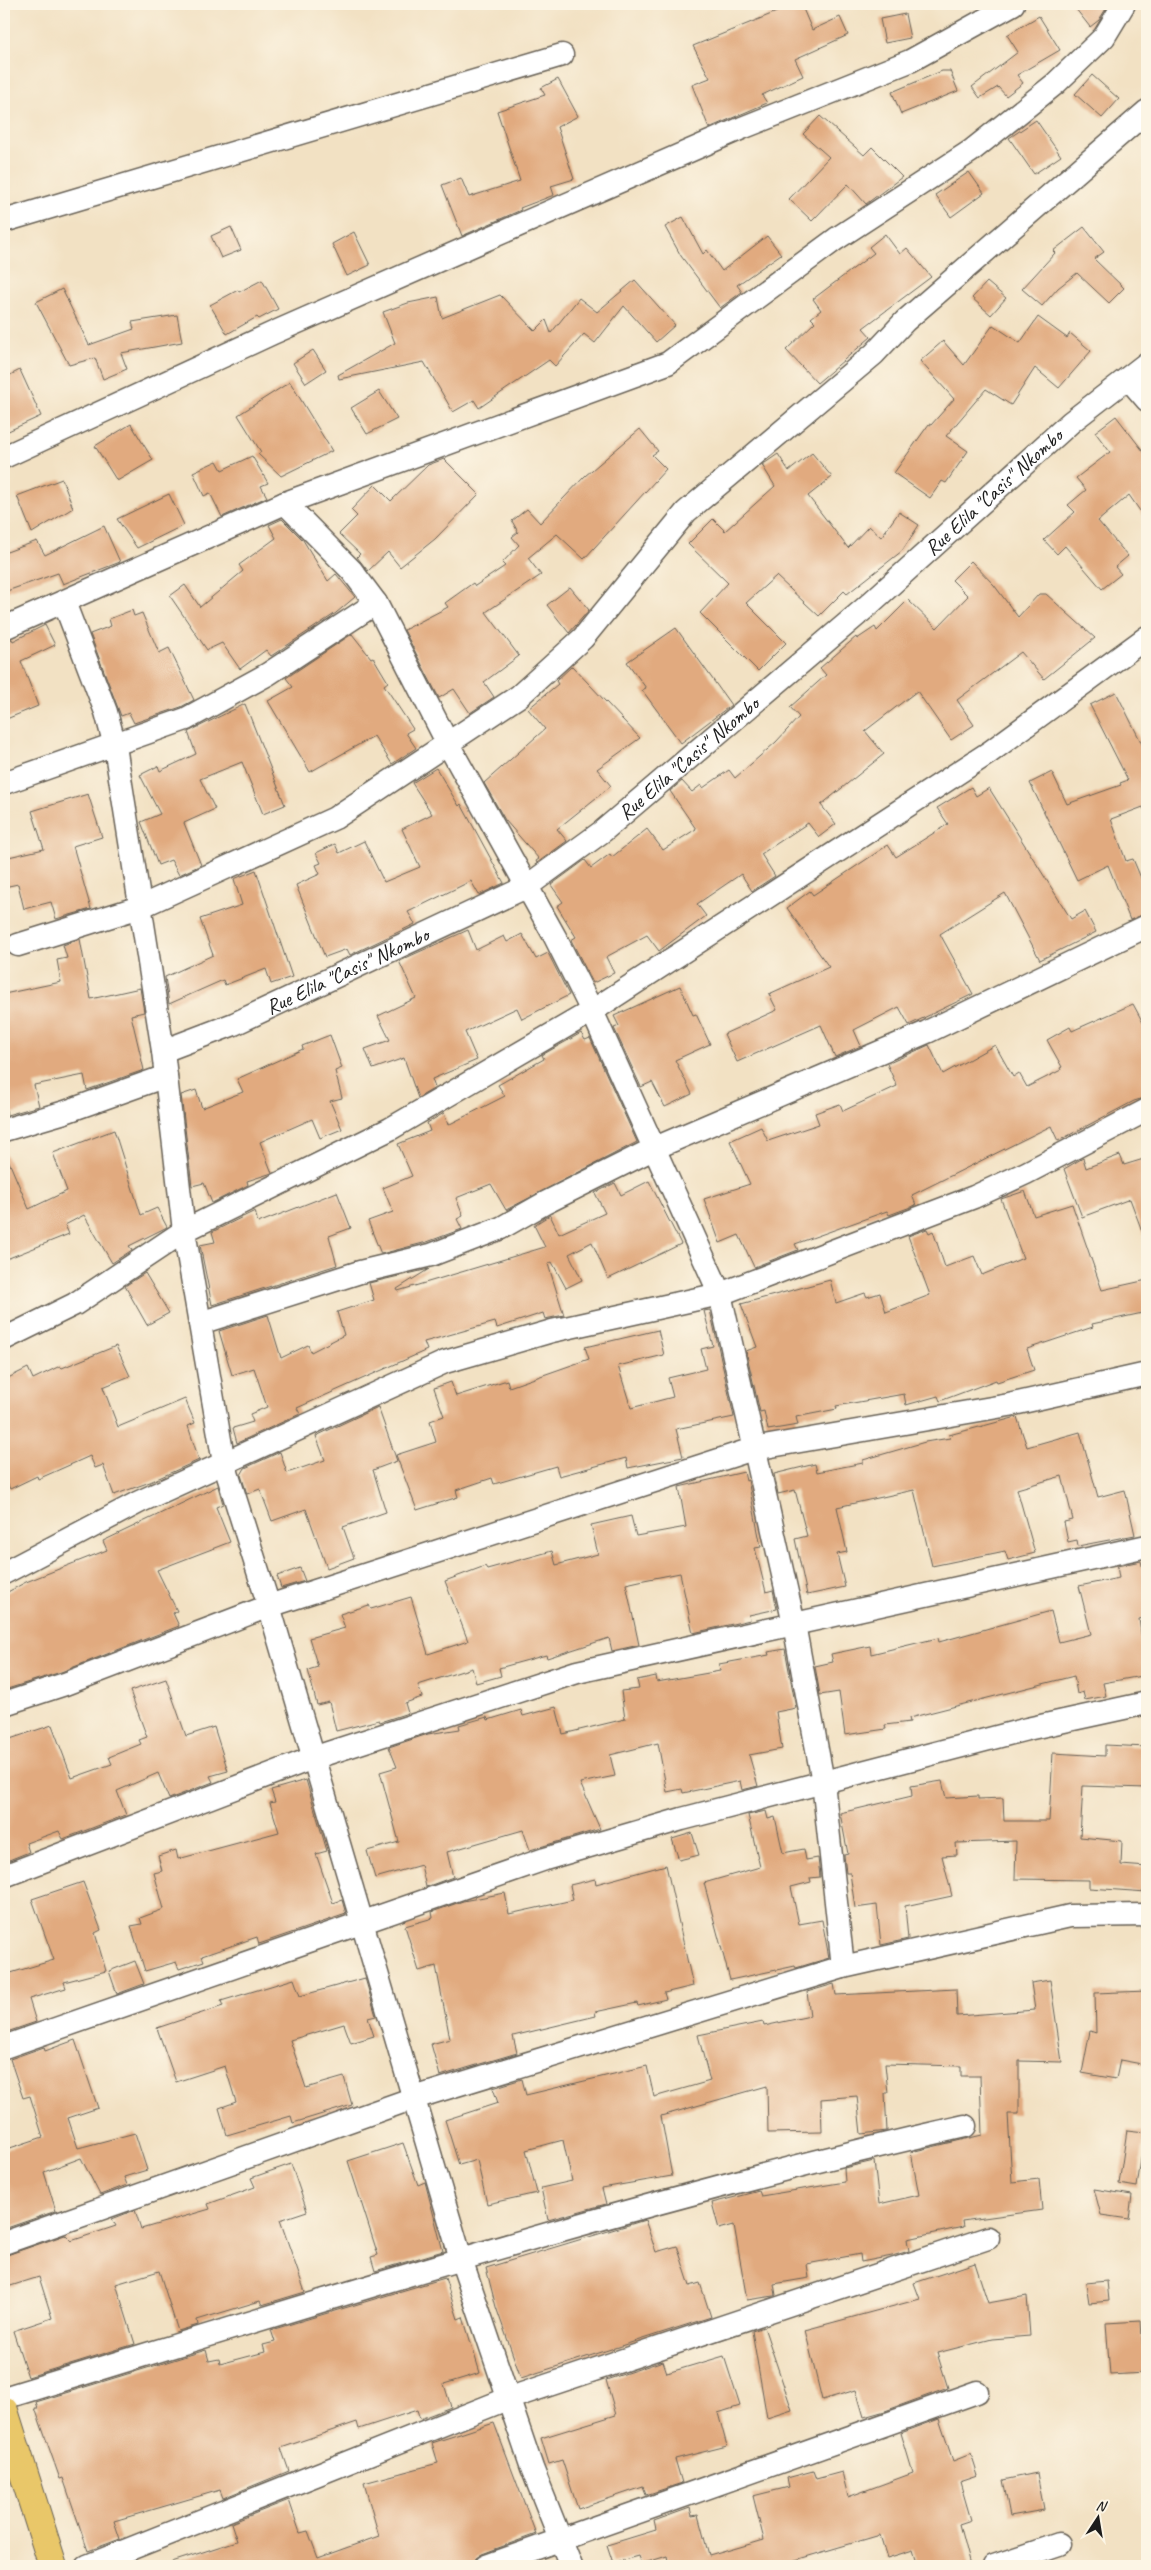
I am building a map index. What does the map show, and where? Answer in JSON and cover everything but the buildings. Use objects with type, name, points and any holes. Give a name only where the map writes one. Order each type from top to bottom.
[{"type":"highway","points":[[4,2411],[12,2465],[52,2566]]},
{"type":"street","points":[[4,457],[273,333],[496,235],[742,128],[910,61],[1013,4]]},
{"type":"street","points":[[4,628],[285,503],[668,363],[836,239],[971,151],[1055,84],[1104,36],[1124,4]]},
{"type":"street","points":[[4,221],[562,55]]},
{"type":"street","points":[[18,945],[140,906],[335,818],[519,696],[583,638],[686,512],[874,354],[912,314],[1147,111]]},
{"type":"street","name":"Rue Elila \"Casis\" Nkombo","points":[[163,1051],[234,1024],[526,887],[611,824],[864,609],[1071,422],[1147,363]]},
{"type":"street","points":[[1128,378],[1147,400]]},
{"type":"street","points":[[285,503],[352,571],[376,603],[448,744],[592,1011],[720,1294],[794,1624],[823,1782],[843,1967]]},
{"type":"street","points":[[64,602],[106,712],[115,746],[163,1051],[184,1231],[224,1462],[269,1606],[461,2258],[507,2399],[571,2566]]},
{"type":"street","points":[[4,783],[115,746],[186,719],[268,674],[376,603]]},
{"type":"street","points":[[4,1339],[75,1304],[184,1231],[390,1129],[592,1011],[990,752],[1147,637]]},
{"type":"street","points":[[200,1323],[360,1272],[431,1255],[501,1228],[545,1202],[655,1148],[927,1032],[1147,926]]},
{"type":"street","points":[[4,1130],[66,1112],[166,1076]]},
{"type":"street","points":[[4,1573],[139,1502],[444,1362],[552,1331],[720,1294],[974,1197],[1026,1173],[1147,1110]]},
{"type":"street","points":[[4,1704],[65,1684],[269,1606],[754,1449],[1009,1405],[1147,1374]]},
{"type":"street","points":[[4,1876],[313,1758],[577,1672],[1147,1546]]},
{"type":"street","points":[[4,2047],[545,1859],[682,1819],[1027,1729],[1147,1703]]},
{"type":"street","points":[[4,2243],[414,2098],[843,1967],[1070,1916],[1147,1915]]},
{"type":"street","points":[[4,2398],[461,2258],[858,2150],[965,2126]]},
{"type":"street","points":[[87,2566],[507,2399],[988,2238]]},
{"type":"street","points":[[486,2566],[977,2392]]},
{"type":"street","points":[[994,2566],[1060,2544]]}]
